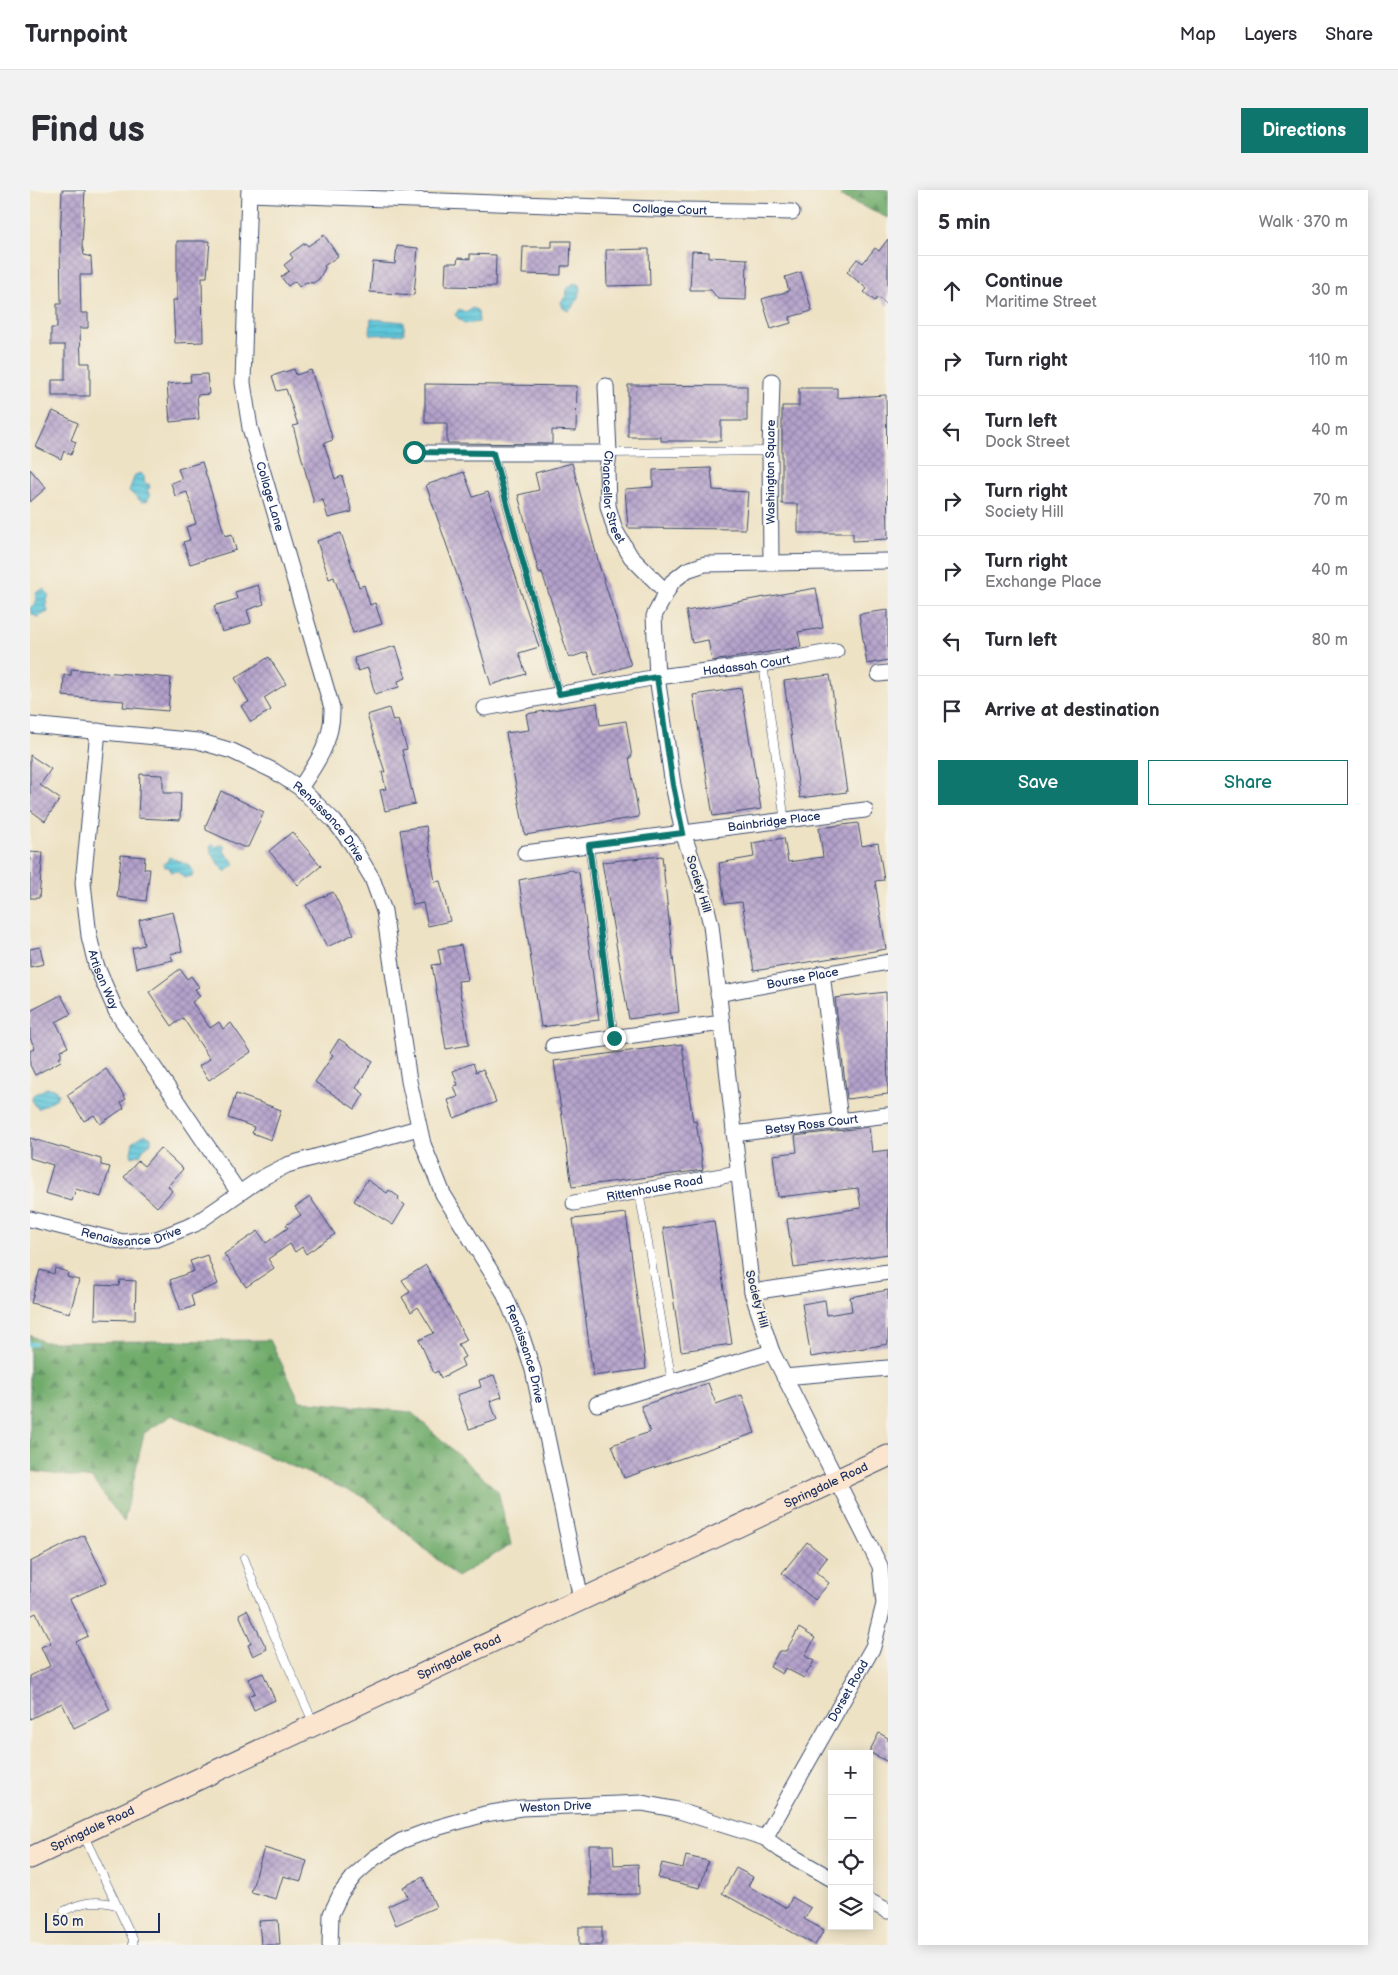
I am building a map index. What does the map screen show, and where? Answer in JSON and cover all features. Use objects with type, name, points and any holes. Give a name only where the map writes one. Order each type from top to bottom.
[{"type":"main road","name":"Springdale Road","points":[[30,1858],[888,1456]]},
{"type":"street","name":"Collage Court","points":[[249,192],[682,210],[792,212]]},
{"type":"street","name":"Collage Lane","points":[[249,192],[243,357],[244,398],[250,428],[332,708],[328,741],[319,760],[300,788]]},
{"type":"street","name":"Washington Square","points":[[771,562],[770,451],[772,381]]},
{"type":"street","name":"Chancellor Street","points":[[606,386],[609,453],[607,470],[608,506],[616,530],[631,557],[665,591]]},
{"type":"street","points":[[414,452],[609,453]]},
{"type":"street","name":"Society Hill","points":[[835,1482],[772,1352],[752,1292],[711,925],[702,888],[683,833],[673,785],[657,677],[654,616],[665,591],[672,582],[687,570],[705,564],[888,560]]},
{"type":"street","name":"Hadassah Court","points":[[485,708],[657,677],[763,664],[836,651]]},
{"type":"street","name":"Renaissance Drive","points":[[30,725],[176,738],[215,746],[263,765],[300,788],[334,820],[351,843],[372,878],[380,898],[388,928],[418,1128],[428,1158],[443,1194],[502,1291],[527,1349],[540,1394],[581,1599]]},
{"type":"street","name":"Artisan Way","points":[[98,732],[84,883],[89,936],[96,965],[119,1015],[239,1193]]},
{"type":"street","name":"Bainbridge Place","points":[[525,853],[784,822],[865,810]]},
{"type":"street","name":"Bourse Place","points":[[718,994],[888,962]]},
{"type":"street","points":[[822,973],[840,1120]]},
{"type":"street","points":[[553,1046],[722,1023]]},
{"type":"street","name":"Betsy Ross Court","points":[[734,1134],[888,1115]]},
{"type":"street","name":"Renaissance Drive","points":[[30,1218],[124,1242],[146,1241],[169,1236],[195,1224],[268,1174],[296,1160],[418,1128]]},
{"type":"street","name":"Rittenhouse Road","points":[[574,1203],[738,1173]]},
{"type":"street","points":[[752,1292],[888,1272]]},
{"type":"street","points":[[598,1404],[772,1352]]},
{"type":"street","points":[[784,1378],[888,1368]]},
{"type":"street","name":"Dorset Road","points":[[765,1838],[873,1648],[884,1604],[880,1566],[835,1482]]},
{"type":"street","name":"Weston Drive","points":[[330,1945],[331,1914],[341,1893],[355,1875],[374,1858],[402,1841],[485,1814],[522,1808],[642,1803],[673,1809],[765,1838],[780,1850],[828,1877]]},
{"type":"street","points":[[873,1902],[888,1911]]},
{"type":"lane","points":[[609,453],[770,451]]},
{"type":"lane","points":[[493,453],[559,694]]},
{"type":"lane","points":[[763,664],[784,822]]},
{"type":"lane","points":[[589,845],[614,1038]]},
{"type":"lane","points":[[639,1191],[672,1382]]},
{"type":"lane","points":[[244,1558],[271,1628],[314,1724]]},
{"type":"lane","points":[[82,1833],[134,1945]]},
{"type":"lane","points":[[64,1911],[86,1902],[102,1901],[116,1905]]},
{"type":"green space","points":[[844,190],[888,190],[888,218],[840,196]]},
{"type":"green space","points":[[30,1335],[44,1342],[270,1340],[300,1401],[411,1412],[498,1491],[511,1545],[457,1577],[366,1498],[172,1415],[144,1433],[124,1522],[92,1479],[30,1471]]},
{"type":"water","points":[[574,283],[580,285],[581,290],[574,306],[568,311],[563,308],[561,302],[567,295],[566,289]]},
{"type":"water","points":[[473,308],[478,311],[479,322],[465,324],[455,315],[459,309],[465,312]]},
{"type":"water","points":[[371,319],[404,322],[404,334],[370,335]]},
{"type":"water","points":[[141,473],[145,484],[149,484],[150,488],[147,489],[150,496],[147,501],[142,502],[129,491],[135,475]]},
{"type":"water","points":[[44,589],[49,595],[46,603],[48,612],[37,617],[32,614],[30,608],[36,602],[36,592]]},
{"type":"water","points":[[213,844],[216,847],[222,844],[225,848],[223,850],[235,864],[225,872],[210,852],[212,850],[210,847]]},
{"type":"water","points":[[169,857],[189,865],[194,872],[192,876],[184,878],[177,871],[171,872],[169,867],[165,867],[164,863],[167,862]]},
{"type":"water","points":[[47,1088],[55,1089],[59,1095],[56,1095],[57,1098],[38,1109],[32,1100],[33,1095]]},
{"type":"water","points":[[145,1134],[151,1138],[151,1143],[143,1149],[140,1155],[132,1157],[133,1142]]},
{"type":"building","points":[[62,190],[85,190],[82,245],[84,255],[91,257],[92,275],[80,275],[81,313],[88,313],[88,328],[80,328],[81,363],[90,363],[90,396],[52,396],[52,380],[65,380],[65,345],[51,345],[51,328],[57,328],[57,304],[61,304],[60,245]]},
{"type":"building","points":[[324,235],[338,256],[324,266],[325,268],[319,279],[313,283],[306,282],[299,287],[295,281],[288,286],[281,277],[289,271],[284,265],[293,258],[290,254],[305,243],[308,246]]},
{"type":"building","points":[[888,239],[888,306],[878,297],[875,301],[864,292],[867,289],[847,272],[857,259],[863,263],[875,248],[879,251]]},
{"type":"building","points":[[177,241],[210,241],[207,277],[202,277],[203,342],[175,343],[173,300],[177,300]]},
{"type":"building","points":[[552,241],[571,241],[570,266],[561,266],[561,275],[522,274],[523,247],[552,247]]},
{"type":"building","points":[[397,246],[418,248],[414,295],[370,292],[373,262],[395,264]]},
{"type":"building","points":[[649,249],[650,285],[607,286],[606,250]]},
{"type":"building","points":[[692,251],[709,252],[709,257],[747,259],[746,300],[718,299],[711,290],[690,290]]},
{"type":"building","points":[[470,254],[496,255],[495,287],[445,286],[446,263],[457,263],[458,258],[470,259]]},
{"type":"building","points":[[801,272],[812,311],[790,317],[791,323],[771,329],[762,299],[789,291],[785,277]]},
{"type":"building","points":[[294,369],[296,375],[311,370],[333,440],[324,443],[335,479],[342,476],[352,512],[328,518],[323,500],[314,503],[293,426],[298,425],[286,389],[277,391],[272,376]]},
{"type":"building","points":[[207,374],[209,394],[197,395],[199,419],[170,422],[167,384],[191,382],[190,375]]},
{"type":"building","points":[[425,384],[577,386],[576,431],[552,430],[552,444],[447,443],[447,423],[425,423]]},
{"type":"building","points":[[628,385],[747,386],[747,421],[721,421],[721,441],[661,441],[661,437],[628,437]]},
{"type":"building","points":[[799,388],[837,388],[837,398],[886,395],[888,539],[853,541],[853,533],[798,533],[798,504],[782,504],[782,406],[799,406]]},
{"type":"building","points":[[53,411],[78,423],[71,440],[76,442],[71,455],[64,451],[61,459],[36,447]]},
{"type":"building","points":[[202,462],[225,536],[232,534],[236,550],[190,564],[183,542],[190,540],[186,527],[196,524],[187,492],[175,496],[171,483],[182,479],[178,469]]},
{"type":"building","points":[[572,463],[600,568],[631,665],[595,676],[587,652],[569,658],[542,572],[539,573],[518,495],[539,490],[535,473]]},
{"type":"building","points":[[711,468],[713,490],[748,492],[745,529],[628,528],[625,489],[653,487],[653,470]]},
{"type":"building","points":[[30,469],[46,488],[30,502]]},
{"type":"building","points":[[464,472],[473,497],[488,492],[539,647],[519,653],[526,674],[491,685],[469,610],[426,485]]},
{"type":"building","points":[[341,533],[359,587],[364,585],[370,605],[375,603],[382,624],[353,633],[334,577],[329,579],[317,541]]},
{"type":"building","points":[[258,585],[264,604],[247,610],[251,623],[222,632],[214,606],[237,599],[235,592]]},
{"type":"building","points":[[816,588],[823,628],[798,632],[801,647],[712,661],[708,640],[692,643],[686,611]]},
{"type":"building","points":[[888,610],[888,660],[867,664],[859,614]]},
{"type":"building","points":[[396,646],[406,678],[398,681],[399,687],[375,694],[368,668],[358,671],[354,658]]},
{"type":"building","points":[[269,657],[286,684],[264,698],[271,710],[251,722],[241,706],[249,702],[235,678]]},
{"type":"building","points":[[71,669],[171,678],[168,711],[123,707],[124,701],[63,696],[64,675],[71,675]]},
{"type":"building","points":[[830,675],[847,792],[800,798],[784,681]]},
{"type":"building","points":[[741,688],[761,809],[713,816],[693,695]]},
{"type":"building","points":[[597,703],[600,725],[626,721],[632,757],[629,757],[639,817],[525,835],[506,733],[529,730],[526,714]]},
{"type":"building","points":[[389,708],[393,721],[398,720],[407,749],[402,750],[415,804],[385,811],[380,790],[386,789],[382,772],[385,772],[367,715]]},
{"type":"building","points":[[30,755],[51,769],[40,785],[60,799],[45,821],[30,810]]},
{"type":"building","points":[[140,774],[163,775],[163,793],[181,793],[180,820],[138,818]]},
{"type":"building","points":[[221,791],[264,812],[248,847],[243,847],[206,830],[206,825]]},
{"type":"building","points":[[858,823],[862,846],[878,843],[884,880],[875,881],[886,949],[754,971],[742,902],[725,904],[719,863],[754,857],[752,843],[784,838],[788,862],[823,857],[819,828]]},
{"type":"building","points":[[426,826],[435,882],[440,881],[450,921],[428,926],[423,903],[413,905],[400,830]]},
{"type":"building","points":[[292,832],[321,866],[298,885],[269,851]]},
{"type":"building","points":[[30,852],[43,853],[39,898],[30,898]]},
{"type":"building","points":[[121,855],[145,857],[144,869],[150,869],[146,901],[117,897]]},
{"type":"building","points":[[662,856],[679,1012],[629,1019],[602,862]]},
{"type":"building","points":[[571,870],[579,873],[599,1020],[541,1027],[519,880]]},
{"type":"building","points":[[333,892],[354,934],[327,947],[306,905]]},
{"type":"building","points":[[173,912],[182,951],[170,954],[173,960],[136,968],[132,948],[144,945],[139,920]]},
{"type":"building","points":[[461,945],[468,980],[458,981],[469,1045],[446,1049],[432,965],[441,964],[438,949]]},
{"type":"building","points":[[40,947],[44,964],[30,967],[30,949]]},
{"type":"building","points":[[180,969],[187,979],[191,976],[199,987],[195,989],[200,996],[192,1002],[210,1028],[219,1022],[223,1029],[231,1023],[251,1052],[209,1080],[199,1066],[210,1059],[183,1018],[172,1026],[149,992]]},
{"type":"building","points":[[886,992],[888,1094],[847,1099],[835,998]]},
{"type":"building","points":[[61,995],[71,1014],[56,1022],[68,1047],[61,1050],[61,1057],[59,1058],[61,1061],[35,1075],[30,1065],[30,1051],[35,1048],[30,1038],[30,1011]]},
{"type":"building","points":[[339,1039],[373,1061],[356,1088],[364,1094],[355,1109],[315,1082],[333,1055],[330,1053]]},
{"type":"building","points":[[682,1044],[693,1122],[696,1121],[703,1170],[572,1187],[554,1061]]},
{"type":"building","points":[[473,1063],[476,1072],[483,1069],[496,1102],[454,1118],[448,1100],[458,1097],[454,1086],[458,1085],[453,1071]]},
{"type":"building","points":[[106,1069],[126,1099],[121,1102],[124,1108],[100,1124],[94,1115],[84,1121],[67,1095]]},
{"type":"building","points":[[236,1094],[281,1110],[271,1140],[252,1133],[254,1127],[228,1118]]},
{"type":"building","points":[[869,1127],[872,1152],[888,1150],[888,1254],[794,1268],[787,1219],[861,1208],[858,1188],[778,1197],[773,1155],[797,1152],[795,1136]]},
{"type":"building","points":[[30,1138],[101,1159],[101,1165],[110,1167],[101,1197],[76,1189],[72,1201],[45,1193],[53,1165],[30,1158]]},
{"type":"building","points":[[160,1148],[183,1169],[168,1186],[172,1191],[157,1207],[124,1177],[138,1161],[144,1166]]},
{"type":"building","points":[[367,1180],[387,1193],[389,1190],[399,1197],[398,1200],[405,1205],[393,1225],[354,1201]]},
{"type":"building","points":[[310,1197],[335,1234],[306,1254],[302,1247],[295,1252],[290,1244],[268,1259],[274,1268],[246,1287],[224,1254],[258,1231],[266,1243],[288,1228],[286,1225],[301,1215],[295,1207]]},
{"type":"building","points":[[626,1213],[646,1369],[593,1376],[573,1219]]},
{"type":"building","points":[[714,1221],[732,1344],[681,1351],[663,1228]]},
{"type":"building","points":[[207,1255],[218,1284],[191,1295],[194,1306],[181,1311],[170,1280],[194,1271],[190,1261]]},
{"type":"building","points":[[426,1265],[467,1340],[458,1344],[465,1357],[461,1359],[464,1366],[441,1378],[438,1371],[434,1373],[419,1340],[434,1333],[418,1307],[411,1312],[402,1297],[410,1292],[402,1280]]},
{"type":"building","points":[[55,1268],[68,1272],[67,1277],[79,1280],[70,1313],[31,1303],[40,1270],[54,1274]]},
{"type":"building","points":[[120,1280],[136,1281],[135,1320],[95,1319],[96,1285],[119,1286]]},
{"type":"building","points":[[888,1290],[888,1344],[811,1357],[802,1304],[825,1300],[827,1315],[852,1311],[850,1297]]},
{"type":"building","points":[[494,1375],[502,1397],[490,1401],[497,1420],[469,1429],[457,1395],[481,1387],[479,1380]]},
{"type":"building","points":[[708,1383],[716,1404],[742,1395],[755,1433],[624,1478],[612,1445],[650,1432],[641,1406]]},
{"type":"building","points":[[84,1535],[107,1582],[70,1599],[88,1636],[76,1642],[110,1710],[74,1728],[62,1703],[30,1719],[30,1676],[50,1666],[41,1647],[51,1643],[36,1613],[30,1616],[30,1562]]},
{"type":"building","points":[[807,1542],[827,1558],[816,1572],[829,1583],[815,1600],[782,1573]]},
{"type":"building","points":[[247,1610],[267,1649],[253,1656],[248,1645],[251,1643],[239,1614]]},
{"type":"building","points":[[799,1628],[815,1638],[805,1656],[814,1661],[804,1678],[785,1668],[782,1674],[770,1667],[779,1651],[786,1651]]},
{"type":"building","points":[[263,1673],[275,1700],[254,1710],[248,1696],[255,1693],[248,1679]]},
{"type":"building","points":[[879,1733],[888,1738],[888,1762],[873,1754],[873,1750],[870,1750]]},
{"type":"building","points":[[589,1845],[613,1845],[614,1865],[638,1864],[639,1894],[590,1895]]},
{"type":"building","points":[[264,1848],[307,1861],[301,1881],[283,1876],[276,1899],[251,1892]]},
{"type":"building","points":[[686,1856],[708,1861],[700,1888],[658,1878],[662,1863],[683,1868]]},
{"type":"building","points":[[736,1868],[753,1877],[748,1886],[787,1908],[792,1897],[811,1908],[804,1919],[824,1930],[815,1945],[722,1893]]},
{"type":"building","points":[[423,1877],[436,1907],[396,1925],[388,1906],[408,1897],[403,1887]]},
{"type":"building","points":[[278,1920],[280,1945],[261,1945],[259,1921]]},
{"type":"building","points":[[579,1927],[602,1927],[602,1945],[579,1945]]},
{"type":"waterway","points":[[30,1344],[35,1344]]},
{"type":"route","points":[[414,452],[493,453],[559,694],[657,677],[673,785],[683,833],[589,845],[614,1038]]}]
